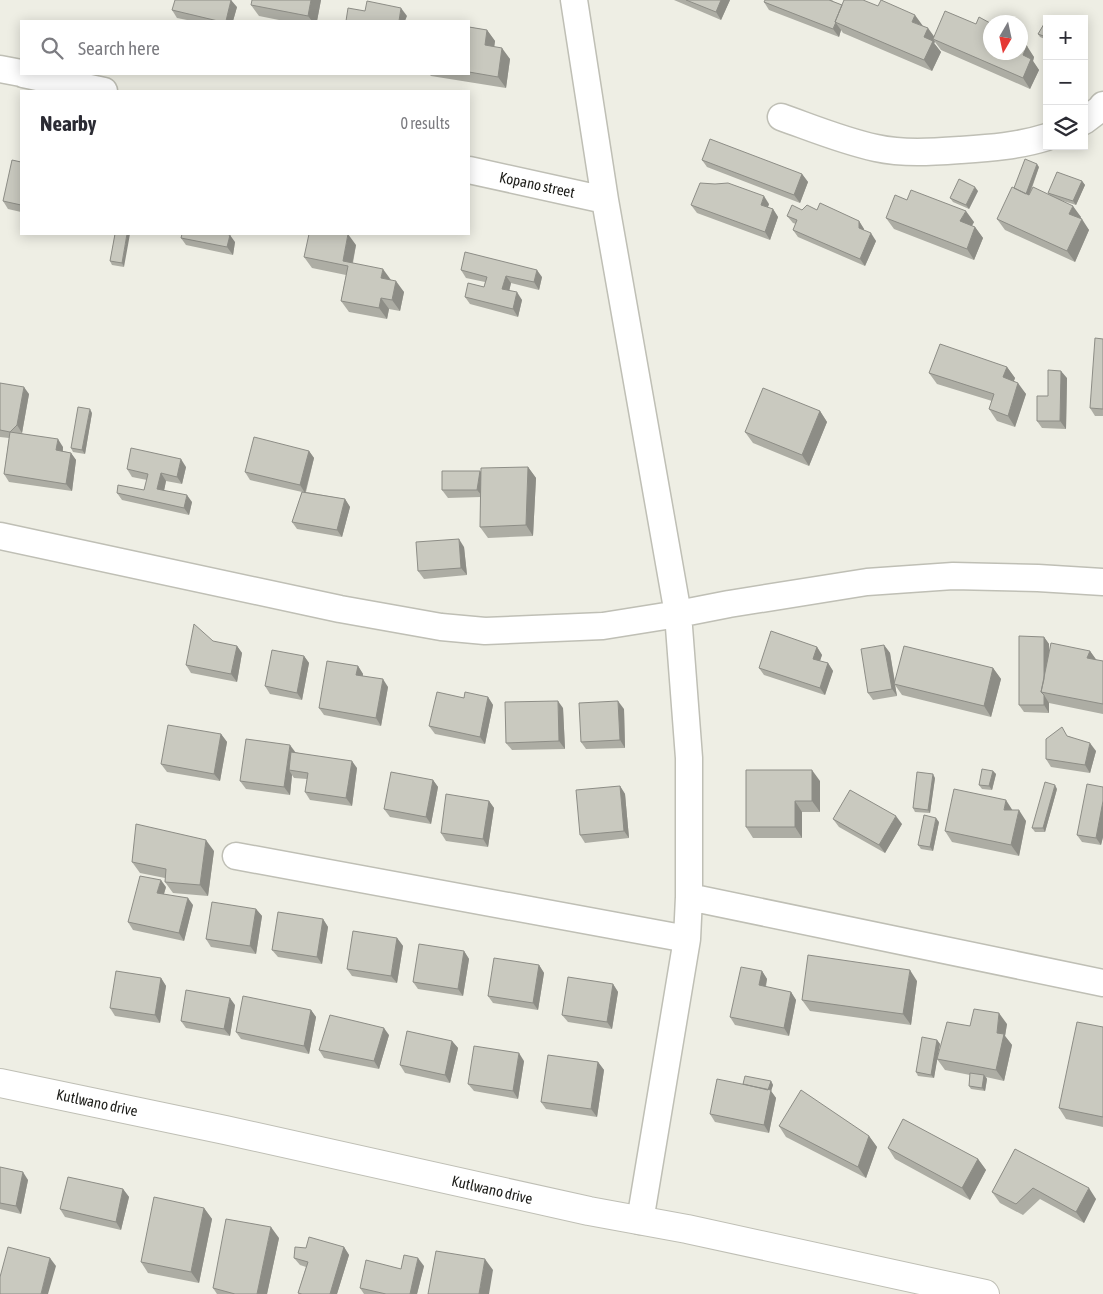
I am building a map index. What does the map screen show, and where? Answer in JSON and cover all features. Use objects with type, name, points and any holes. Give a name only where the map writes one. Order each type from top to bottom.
[{"type":"street","points":[[574,0],[605,200],[678,614],[689,758],[689,897],[687,939],[640,1221]]},
{"type":"street","points":[[0,69],[20,74]]},
{"type":"street","points":[[27,75],[99,90]]},
{"type":"street","points":[[1088,117],[1103,105]]},
{"type":"street","points":[[781,116],[827,134],[877,148],[920,152],[992,148],[1043,138]]},
{"type":"street","name":"Kopano street","points":[[470,170],[605,200]]},
{"type":"street","points":[[0,536],[340,609],[441,627],[485,631],[603,626],[867,582],[953,576],[1103,582]]},
{"type":"street","points":[[236,856],[687,939]]},
{"type":"street","points":[[689,897],[1103,983]]},
{"type":"street","name":"Kutlwano drive","points":[[0,1083],[225,1130],[589,1211],[688,1229],[985,1294]]},
{"type":"building","points":[[175,0],[231,0],[226,20],[214,20],[172,10]]},
{"type":"building","points":[[252,0],[311,0],[308,16],[251,5]]},
{"type":"building","points":[[686,0],[721,0],[716,12]]},
{"type":"building","points":[[765,0],[829,0],[842,5],[833,29],[764,2]]},
{"type":"building","points":[[844,0],[863,0],[878,6],[881,0],[915,15],[912,22],[928,28],[924,37],[933,41],[924,60],[835,22]]},
{"type":"building","points":[[367,1],[401,8],[399,20],[346,20],[348,8],[365,11]]},
{"type":"building","points":[[945,11],[976,24],[979,17],[983,19],[983,60],[1028,60],[1028,58],[1031,59],[1023,78],[933,39]]},
{"type":"building","points":[[1043,26],[1043,36],[1038,34]]},
{"type":"building","points":[[470,27],[487,30],[485,45],[502,48],[498,77],[470,72]]},
{"type":"building","points":[[710,139],[802,174],[794,195],[702,160]]},
{"type":"building","points":[[1025,159],[1037,164],[1026,194],[1014,188]]},
{"type":"building","points":[[12,160],[20,162],[20,205],[3,201]]},
{"type":"building","points":[[1057,172],[1082,181],[1073,201],[1048,193]]},
{"type":"building","points":[[959,179],[975,187],[966,205],[950,198]]},
{"type":"building","points":[[700,183],[728,183],[764,196],[761,205],[773,209],[765,232],[691,205]]},
{"type":"building","points":[[1012,187],[1029,195],[1033,187],[1073,206],[1069,214],[1082,219],[1067,251],[997,219]]},
{"type":"building","points":[[911,190],[966,211],[960,221],[975,227],[967,249],[886,218],[895,195],[907,200]]},
{"type":"building","points":[[820,203],[859,221],[859,228],[871,233],[860,259],[793,230],[797,220],[787,216],[792,205],[802,210],[807,205],[817,210]]},
{"type":"building","points":[[115,235],[127,235],[122,263],[110,261]]},
{"type":"building","points":[[182,235],[230,235],[227,247],[181,238]]},
{"type":"building","points":[[309,235],[348,235],[343,261],[383,269],[381,278],[396,281],[392,300],[381,298],[379,308],[341,301],[348,266],[304,257]]},
{"type":"building","points":[[465,252],[537,270],[534,282],[506,276],[502,289],[517,292],[513,309],[465,297],[468,283],[484,287],[487,277],[461,270]]},
{"type":"building","points":[[1095,338],[1103,339],[1103,409],[1090,408]]},
{"type":"building","points":[[940,344],[1007,367],[1003,377],[1018,383],[1008,416],[989,409],[994,394],[929,373]]},
{"type":"building","points":[[1048,370],[1061,371],[1060,421],[1037,421],[1037,396],[1048,396]]},
{"type":"building","points":[[0,383],[24,387],[17,425],[10,432],[0,430]]},
{"type":"building","points":[[763,388],[820,411],[802,455],[745,432]]},
{"type":"building","points":[[78,407],[90,409],[82,450],[71,448]]},
{"type":"building","points":[[10,432],[58,439],[56,450],[71,453],[66,484],[4,474]]},
{"type":"building","points":[[254,437],[309,451],[300,485],[245,472]]},
{"type":"building","points":[[131,448],[181,459],[177,477],[161,473],[157,489],[187,495],[184,508],[117,493],[118,485],[144,490],[148,474],[127,469]]},
{"type":"building","points":[[528,467],[526,525],[480,527],[481,468]]},
{"type":"building","points":[[442,471],[480,471],[477,490],[442,490]]},
{"type":"building","points":[[302,492],[345,499],[337,530],[292,522]]},
{"type":"building","points":[[459,539],[461,568],[418,571],[416,542]]},
{"type":"building","points":[[194,624],[213,641],[237,646],[231,674],[186,665]]},
{"type":"building","points":[[771,631],[817,647],[813,659],[828,663],[820,688],[759,668]]},
{"type":"building","points":[[1019,636],[1044,637],[1044,679],[1041,692],[1044,695],[1044,705],[1019,705]]},
{"type":"building","points":[[1051,643],[1090,651],[1087,658],[1103,661],[1103,704],[1041,692]]},
{"type":"building","points":[[884,645],[892,689],[868,693],[861,649]]},
{"type":"building","points":[[904,646],[993,668],[984,706],[894,684]]},
{"type":"building","points":[[272,650],[304,656],[297,693],[265,686]]},
{"type":"building","points":[[327,661],[358,666],[356,675],[383,679],[376,718],[319,708]]},
{"type":"building","points":[[437,692],[464,698],[465,692],[488,697],[480,737],[429,726]]},
{"type":"building","points":[[558,701],[559,741],[506,743],[505,702]]},
{"type":"building","points":[[618,701],[620,740],[581,742],[579,703]]},
{"type":"building","points":[[168,725],[221,734],[214,774],[161,764]]},
{"type":"building","points":[[1062,727],[1067,736],[1090,743],[1085,765],[1046,759],[1046,739]]},
{"type":"building","points":[[246,739],[290,745],[284,787],[240,781]]},
{"type":"building","points":[[291,752],[352,761],[346,798],[305,792],[308,773],[289,770]]},
{"type":"building","points":[[982,769],[993,771],[989,786],[979,785]]},
{"type":"building","points":[[746,770],[812,770],[812,801],[795,801],[795,827],[746,827]]},
{"type":"building","points":[[391,772],[433,780],[426,817],[384,809]]},
{"type":"building","points":[[917,772],[933,774],[928,810],[913,808]]},
{"type":"building","points":[[1045,782],[1055,785],[1043,828],[1032,828]]},
{"type":"building","points":[[1087,784],[1103,787],[1103,801],[1096,838],[1077,835]]},
{"type":"building","points":[[620,786],[624,831],[580,835],[576,790]]},
{"type":"building","points":[[954,789],[1006,800],[1004,810],[1019,810],[1011,845],[945,831]]},
{"type":"building","points":[[850,790],[896,816],[879,845],[833,819]]},
{"type":"building","points":[[446,794],[489,801],[483,839],[441,833]]},
{"type":"building","points":[[924,815],[936,818],[930,847],[918,845]]},
{"type":"building","points":[[136,824],[206,840],[200,885],[165,882],[166,869],[132,862]]},
{"type":"building","points":[[140,876],[161,880],[157,893],[188,898],[179,933],[128,922]]},
{"type":"building","points":[[212,902],[256,909],[250,946],[206,939]]},
{"type":"building","points":[[278,912],[323,919],[317,957],[272,950]]},
{"type":"building","points":[[353,931],[397,938],[391,976],[347,969]]},
{"type":"building","points":[[419,944],[464,951],[458,989],[413,982]]},
{"type":"building","points":[[808,955],[910,970],[903,1014],[802,1000]]},
{"type":"building","points":[[494,958],[539,965],[533,1003],[488,996]]},
{"type":"building","points":[[741,967],[762,971],[759,985],[791,992],[784,1028],[730,1017]]},
{"type":"building","points":[[116,971],[161,978],[155,1015],[110,1008]]},
{"type":"building","points":[[568,977],[613,984],[607,1022],[562,1015]]},
{"type":"building","points":[[186,990],[230,998],[224,1029],[181,1021]]},
{"type":"building","points":[[243,996],[311,1010],[304,1046],[236,1032]]},
{"type":"building","points":[[974,1009],[999,1013],[997,1033],[1004,1034],[996,1070],[937,1059],[947,1022],[970,1026]]},
{"type":"building","points":[[330,1015],[384,1028],[374,1061],[319,1050]]},
{"type":"building","points":[[1077,1022],[1103,1027],[1103,1117],[1059,1108]]},
{"type":"building","points":[[407,1031],[452,1041],[445,1075],[400,1065]]},
{"type":"building","points":[[922,1037],[937,1040],[931,1075],[916,1072]]},
{"type":"building","points":[[474,1046],[519,1053],[513,1091],[468,1084]]},
{"type":"building","points":[[548,1055],[598,1062],[591,1109],[541,1102]]},
{"type":"building","points":[[970,1073],[984,1075],[982,1088],[969,1086]]},
{"type":"building","points":[[745,1076],[771,1081],[768,1090],[743,1084]]},
{"type":"building","points":[[717,1079],[771,1090],[764,1125],[710,1114]]},
{"type":"building","points":[[801,1090],[869,1136],[858,1167],[779,1126]]},
{"type":"building","points":[[903,1119],[978,1159],[962,1188],[888,1148]]},
{"type":"building","points":[[1015,1149],[1089,1188],[1076,1212],[1033,1188],[1016,1204],[992,1192]]},
{"type":"building","points":[[0,1167],[23,1172],[16,1206],[0,1203]]},
{"type":"building","points":[[68,1177],[123,1189],[116,1222],[60,1209]]},
{"type":"building","points":[[154,1197],[204,1208],[191,1272],[141,1262]]},
{"type":"building","points":[[226,1219],[271,1227],[257,1294],[235,1294],[213,1288]]},
{"type":"building","points":[[309,1237],[344,1247],[330,1294],[298,1293],[308,1262],[294,1258],[295,1247],[306,1248]]},
{"type":"building","points":[[8,1247],[50,1258],[41,1294],[0,1294],[0,1277]]},
{"type":"building","points":[[436,1251],[485,1259],[479,1294],[428,1294]]},
{"type":"building","points":[[404,1255],[418,1258],[410,1294],[386,1294],[360,1288],[366,1260],[401,1269]]}]
